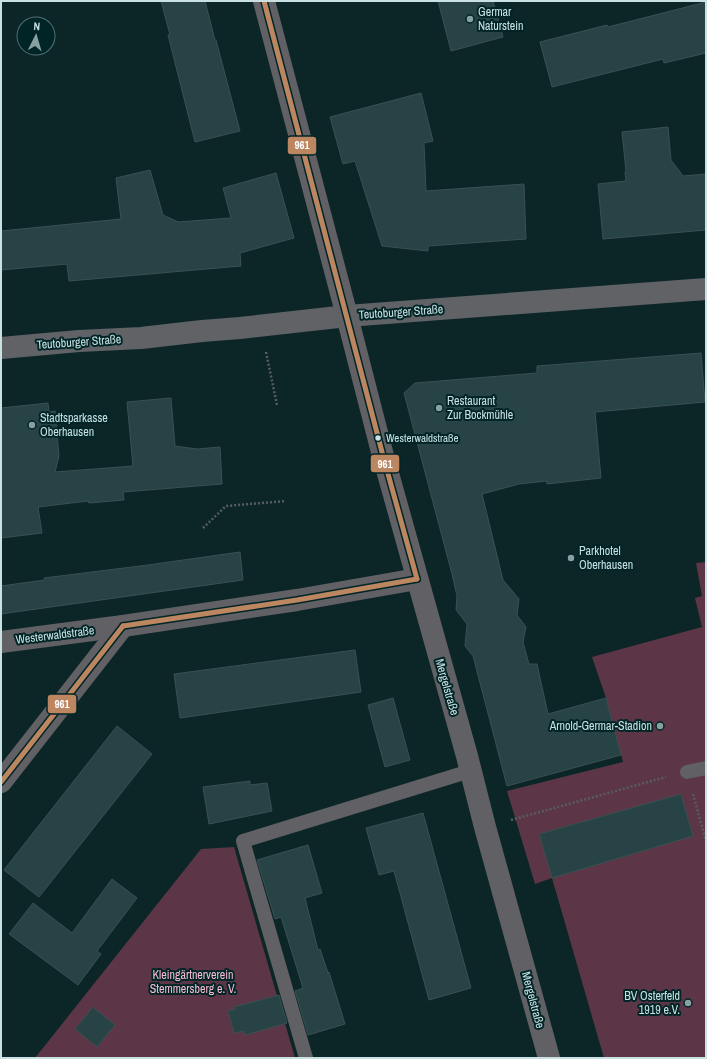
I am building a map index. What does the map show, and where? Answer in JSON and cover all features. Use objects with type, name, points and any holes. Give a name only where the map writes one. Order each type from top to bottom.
[{"type":"main road","name":"Teutoburger Straße","points":[[1,348],[141,338],[347,316],[706,289]]},
{"type":"street","name":"Mergelstraße","points":[[264,1],[382,452],[549,1058]]},
{"type":"street","name":"Westerwaldstraße","points":[[1,642],[123,626],[297,600],[417,579]]},
{"type":"street","points":[[1,782],[123,626]]},
{"type":"lane","points":[[687,772],[706,768]]},
{"type":"lane","points":[[306,1058],[243,841],[470,771]]},
{"type":"path","points":[[261,326],[277,405]]},
{"type":"path","points":[[203,528],[226,506],[286,501]]},
{"type":"path","points":[[687,772],[706,841]]},
{"type":"path","points":[[485,826],[550,810],[647,782]]},
{"type":"green space","points":[[706,562],[706,1058],[604,1058],[552,878],[535,884],[507,791],[623,762],[606,698],[592,657],[702,627],[695,598],[702,596],[696,563]]},
{"type":"green space","name":"Kleingärtnerverein Stemmersberg e. V.","points":[[234,847],[295,1058],[35,1058],[201,849]]},
{"type":"building","points":[[161,1],[205,1],[240,131],[195,142]]},
{"type":"building","name":"Germar Naturstein","points":[[438,1],[493,1],[503,37],[451,51]]},
{"type":"building","points":[[706,2],[706,53],[664,63],[663,59],[552,87],[540,42],[607,25],[608,27]]},
{"type":"building","points":[[421,93],[433,141],[424,143],[426,191],[524,184],[526,239],[428,246],[428,251],[382,246],[355,161],[343,164],[330,117]]},
{"type":"building","points":[[668,127],[671,160],[683,176],[706,174],[706,230],[603,239],[598,184],[626,181],[622,132]]},
{"type":"building","points":[[150,170],[163,215],[178,222],[231,218],[223,188],[276,173],[294,238],[240,253],[241,266],[69,281],[67,264],[1,270],[1,231],[121,219],[116,178]]},
{"type":"building","points":[[701,353],[705,402],[595,412],[601,478],[547,484],[547,481],[519,484],[482,494],[503,580],[519,599],[517,615],[526,627],[523,642],[529,664],[537,664],[548,714],[606,698],[621,755],[507,786],[473,656],[465,646],[467,624],[456,610],[457,596],[452,574],[404,393],[415,383],[537,373],[537,366]]},
{"type":"building","points":[[171,398],[175,446],[197,449],[220,447],[222,484],[123,492],[124,500],[89,503],[88,501],[38,507],[42,533],[1,538],[1,408],[48,403],[49,412],[55,411],[59,456],[55,472],[133,466],[127,402]]},
{"type":"building","points":[[240,552],[243,580],[1,614],[1,586],[45,580],[44,578]]},
{"type":"building","points":[[355,650],[361,692],[180,718],[174,674]]},
{"type":"building","points":[[393,698],[410,760],[385,767],[368,705]]},
{"type":"building","points":[[117,726],[152,754],[39,897],[4,870]]},
{"type":"building","points":[[250,781],[250,785],[267,783],[272,811],[209,824],[203,787]]},
{"type":"building","points":[[681,794],[693,836],[552,878],[539,834]]},
{"type":"building","points":[[423,813],[471,988],[429,1000],[394,871],[379,875],[366,828]]},
{"type":"building","points":[[308,845],[322,893],[305,898],[318,950],[320,949],[328,973],[329,972],[345,1024],[308,1035],[295,991],[303,988],[281,917],[275,919],[257,860]]},
{"type":"building","points":[[112,879],[137,898],[97,951],[101,954],[78,985],[9,934],[33,903],[72,933]]},
{"type":"building","points":[[279,995],[287,1023],[245,1035],[244,1031],[234,1033],[228,1011],[235,1009],[234,1007]]},
{"type":"building","points":[[93,1007],[115,1025],[97,1047],[75,1029]]},
{"type":"transit line","name":"961","points":[[264,1],[382,452],[417,579]]},
{"type":"transit line","name":"961","points":[[123,626],[297,600],[417,579]]},
{"type":"transit line","name":"961","points":[[1,782],[123,626]]},
{"type":"place","name":"Germar Naturstein","points":[[470,19]]},
{"type":"place","name":"Restaurant Zur Bockmühle","points":[[439,408]]},
{"type":"place","name":"Stadtsparkasse Oberhausen","points":[[32,425]]},
{"type":"place","name":"Westerwaldstraße","points":[[378,438]]},
{"type":"place","name":"Parkhotel Oberhausen","points":[[571,558]]},
{"type":"place","name":"Arnold-Germar-Stadion","points":[[660,726]]},
{"type":"place","name":"BV Osterfeld 1919 e.V.","points":[[688,1003]]}]
